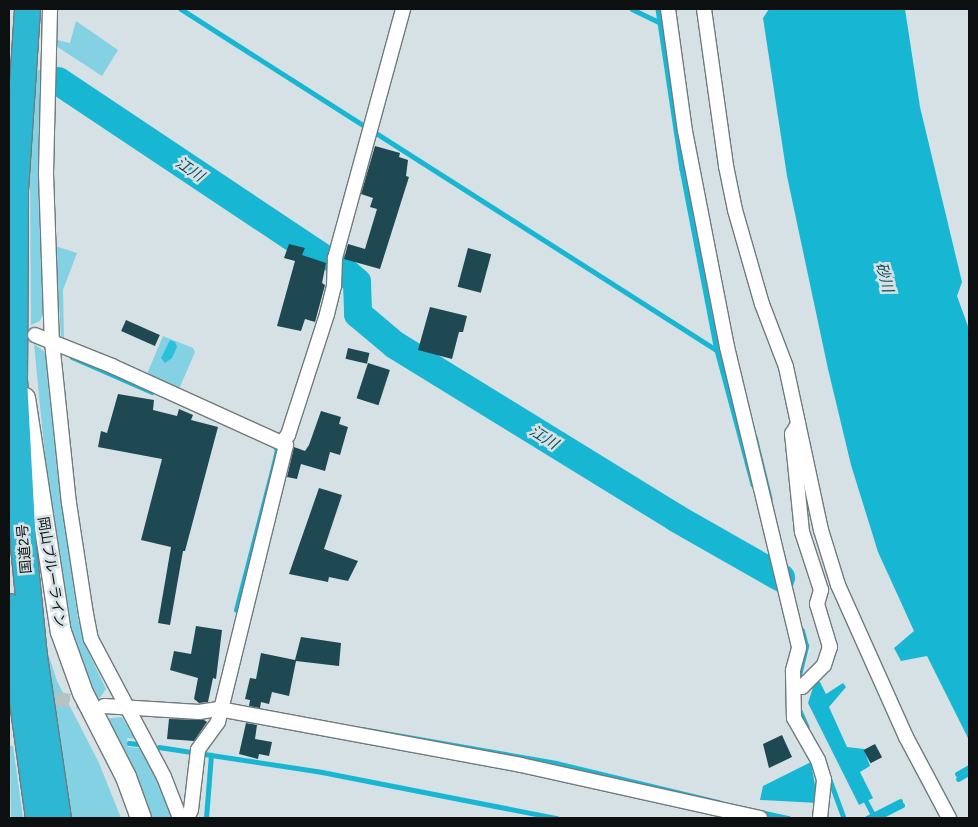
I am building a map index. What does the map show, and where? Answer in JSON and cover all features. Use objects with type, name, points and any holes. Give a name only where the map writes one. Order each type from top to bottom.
[{"type":"highway","name":"国道2号","points":[[27,9],[18,120],[12,312],[23,546],[34,656],[58,818]]},
{"type":"highway","points":[[9,606],[38,818]]},
{"type":"main road","name":"岡山ブルーライン","points":[[12,312],[61,632],[76,677],[126,777],[141,818]]},
{"type":"street","points":[[50,9],[46,174],[52,342],[69,502],[86,614],[91,639],[124,705],[164,777],[180,818]]},
{"type":"street","points":[[282,441],[288,435],[334,286],[335,258],[403,9]]},
{"type":"street","points":[[668,9],[685,131],[728,347],[799,648],[793,671],[794,718],[818,760],[824,780],[820,818]]},
{"type":"street","points":[[704,9],[726,166],[735,210],[762,304],[786,366],[821,530],[838,585],[906,737],[949,818]]},
{"type":"street","points":[[33,61],[48,66]]},
{"type":"street","points":[[36,335],[282,441]]},
{"type":"street","points":[[794,688],[802,687],[824,665],[830,647],[817,604],[821,590],[802,532],[792,434],[799,423]]},
{"type":"street","points":[[187,818],[191,810],[197,754],[216,727],[285,451],[282,441]]},
{"type":"street","points":[[104,706],[124,705],[198,712],[219,709],[521,765],[760,818]]},
{"type":"shaded area","points":[[76,21],[118,50],[102,76],[56,46],[57,40],[70,43]]},
{"type":"shaded area","points":[[37,69],[42,72],[39,215],[44,312],[40,321],[31,325],[30,177]]},
{"type":"shaded area","points":[[55,246],[77,253],[63,290],[64,340],[61,336]]},
{"type":"shaded area","points":[[163,336],[193,348],[195,352],[179,389],[147,374]]},
{"type":"shaded area","points":[[170,340],[175,342],[177,347],[172,358],[165,363],[161,358]]},
{"type":"shaded area","points":[[34,344],[45,352],[57,469],[78,619],[86,647],[106,689],[98,701],[91,689],[68,620],[44,447]]},
{"type":"shaded area","points":[[44,641],[57,681],[99,763],[121,818],[69,818]]},
{"type":"shaded area","points":[[122,717],[135,739],[127,738],[128,747],[140,748],[165,792],[175,818],[150,818],[104,719]]},
{"type":"shaded area","points":[[10,746],[13,746],[23,818],[11,818]]},
{"type":"water","name":"砂川","points":[[769,9],[905,9],[920,107],[962,282],[957,296],[969,329],[969,740],[927,656],[901,661],[894,648],[914,631],[878,552],[851,465],[828,369],[787,176],[763,18]]},
{"type":"water","points":[[815,681],[820,682],[826,694],[843,683],[846,687],[829,707],[847,747],[864,749],[870,766],[860,772],[873,798],[859,805],[808,703]]},
{"type":"water","points":[[811,762],[818,803],[760,800],[763,786]]},
{"type":"building","points":[[375,146],[400,153],[399,157],[408,160],[406,176],[409,177],[380,269],[344,259],[348,244],[365,249],[377,209],[370,207],[373,198],[361,194]]},
{"type":"building","points":[[289,244],[305,248],[302,255],[326,263],[322,283],[325,285],[315,322],[305,319],[301,331],[277,326],[295,261],[284,258]]},
{"type":"building","points":[[468,248],[491,254],[481,293],[458,287]]},
{"type":"building","points":[[430,307],[467,316],[463,332],[459,332],[452,359],[418,350]]},
{"type":"building","points":[[126,320],[160,335],[155,346],[121,331]]},
{"type":"building","points":[[348,348],[369,353],[367,364],[346,359]]},
{"type":"building","points":[[368,363],[390,370],[378,405],[357,398]]},
{"type":"building","points":[[118,394],[154,400],[153,410],[177,416],[179,409],[193,415],[191,420],[218,427],[185,551],[183,551],[170,625],[158,623],[171,547],[141,540],[162,459],[98,447],[101,431],[107,433]]},
{"type":"building","points":[[321,411],[341,417],[339,424],[348,427],[340,455],[330,452],[325,471],[301,464],[297,479],[287,477],[294,447],[305,451]]},
{"type":"building","points":[[319,488],[342,495],[324,549],[358,561],[348,581],[329,577],[328,582],[289,574]]},
{"type":"building","points":[[196,626],[222,630],[216,679],[213,678],[208,702],[199,703],[194,699],[198,678],[170,670],[174,651],[191,654]]},
{"type":"building","points":[[301,637],[341,643],[339,666],[296,661],[289,696],[272,692],[269,704],[261,702],[260,708],[249,706],[250,700],[245,699],[250,678],[256,679],[261,653],[295,660]]},
{"type":"building","points":[[169,719],[204,720],[207,722],[194,741],[167,739]]},
{"type":"building","points":[[246,723],[257,725],[255,739],[272,742],[269,756],[259,754],[258,759],[239,754]]},
{"type":"building","points":[[782,735],[792,757],[769,768],[763,744]]},
{"type":"building","points":[[875,744],[882,757],[871,763],[864,750]]},
{"type":"waterway","points":[[181,9],[365,126]]},
{"type":"waterway","points":[[632,9],[659,22]]},
{"type":"waterway","points":[[658,9],[682,169],[717,350]]},
{"type":"waterway","name":"江川","points":[[58,81],[322,257]]},
{"type":"waterway","points":[[376,133],[717,350],[753,484]]},
{"type":"waterway","name":"江川","points":[[342,269],[357,282],[358,314],[395,345],[676,518],[781,578]]},
{"type":"waterway","points":[[72,357],[152,392]]},
{"type":"waterway","points":[[755,437],[770,498]]},
{"type":"waterway","points":[[236,610],[277,450],[274,445]]},
{"type":"waterway","points":[[799,675],[806,646],[802,631]]},
{"type":"waterway","points":[[800,711],[807,727]]},
{"type":"waterway","points":[[362,729],[556,763],[719,802]]},
{"type":"waterway","points":[[129,743],[138,744]]},
{"type":"waterway","points":[[159,747],[322,772],[557,818]]},
{"type":"waterway","points":[[206,818],[211,755]]},
{"type":"waterway","points":[[957,774],[969,767]]},
{"type":"waterway","points":[[958,779],[969,773]]},
{"type":"waterway","points":[[829,777],[844,818]]},
{"type":"waterway","points":[[864,797],[875,818]]},
{"type":"waterway","points":[[867,818],[900,801]]},
{"type":"waterway","points":[[877,818],[902,805]]},
{"type":"waterway","points":[[760,812],[788,818]]},
{"type":"tunnel","points":[[35,696],[93,704]]}]
